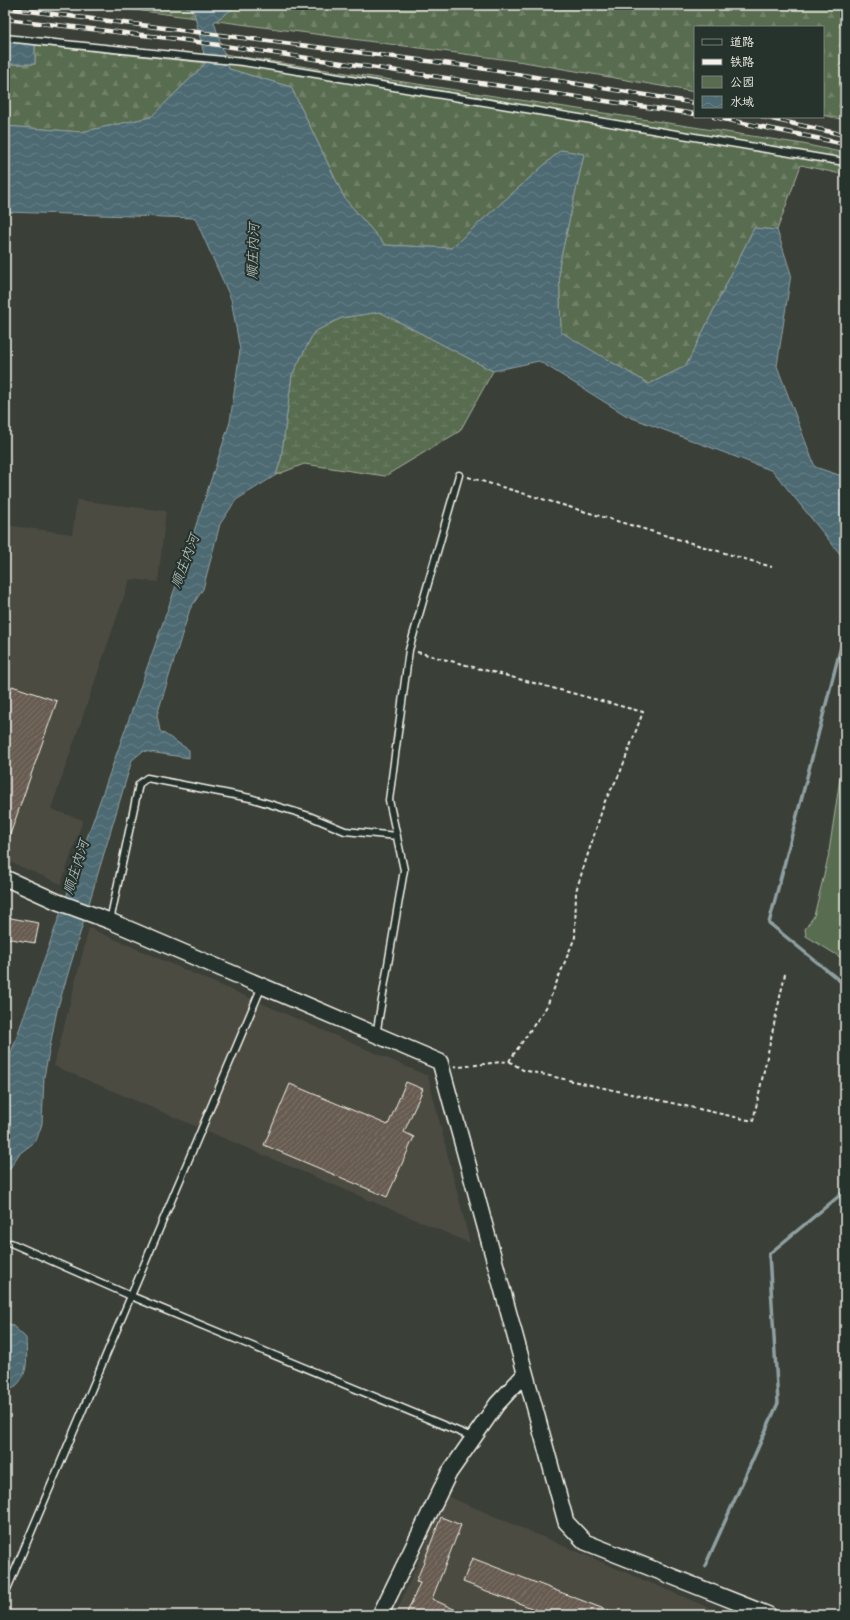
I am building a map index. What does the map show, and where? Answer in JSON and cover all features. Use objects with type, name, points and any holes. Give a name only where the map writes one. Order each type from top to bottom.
[{"type":"street","points":[[5,878],[58,902],[95,917],[110,921],[440,1062],[566,1522],[585,1542],[769,1615]]},
{"type":"street","points":[[380,1615],[449,1473],[497,1404],[525,1374]]},
{"type":"lane","points":[[5,38],[243,62],[845,162]]},
{"type":"lane","points":[[376,1035],[404,870],[389,800],[409,650],[459,475]]},
{"type":"lane","points":[[110,921],[138,784],[147,778],[250,798],[309,816],[345,831],[397,836]]},
{"type":"lane","points":[[5,1594],[262,986]]},
{"type":"lane","points":[[11,1243],[131,1296],[474,1438]]},
{"type":"path","points":[[459,475],[772,567]]},
{"type":"path","points":[[409,650],[643,712],[620,773],[605,801],[576,891],[575,937],[547,1006],[509,1061]]},
{"type":"path","points":[[440,1062],[459,1068],[509,1061],[523,1070],[753,1121],[785,974]]},
{"type":"shaded area","points":[[77,500],[166,511],[158,582],[130,579],[51,809],[83,820],[61,884],[5,860],[5,525],[72,534]]},
{"type":"shaded area","points":[[89,928],[428,1076],[470,1243],[54,1066]]},
{"type":"shaded area","points":[[447,1496],[726,1615],[395,1615]]},
{"type":"green space","points":[[98,5],[845,5],[845,120],[824,115],[824,26],[694,26],[694,92],[524,62]]},
{"type":"green space","points":[[35,45],[206,63],[151,117],[81,132],[5,126],[5,64],[35,64]]},
{"type":"green space","points":[[224,54],[803,144],[845,153],[845,175],[801,165],[777,230],[754,228],[686,366],[649,384],[561,333],[559,266],[584,154],[561,150],[451,248],[385,245],[345,199],[291,87],[229,69]]},
{"type":"green space","points":[[380,312],[493,371],[460,431],[385,476],[304,464],[276,475],[281,459],[292,375],[314,332],[341,318]]},
{"type":"green space","points":[[845,745],[845,960],[806,936],[805,929],[814,916],[828,858]]},
{"type":"water","name":"顺庄内河","points":[[185,5],[253,5],[234,8],[214,22],[229,69],[291,87],[345,199],[385,245],[451,248],[561,150],[584,154],[559,266],[561,332],[649,384],[686,366],[754,228],[777,230],[791,274],[777,366],[815,467],[845,477],[845,560],[773,471],[627,416],[539,361],[493,371],[380,312],[341,318],[314,332],[292,375],[281,459],[276,475],[236,500],[220,524],[203,589],[190,609],[157,715],[160,731],[189,750],[189,758],[143,751],[132,760],[57,1010],[44,1077],[42,1124],[36,1141],[19,1154],[5,1176],[5,1070],[178,580],[230,422],[240,350],[231,299],[195,218],[5,212],[5,126],[81,132],[151,117],[206,63],[194,12]]},
{"type":"water","points":[[5,41],[35,45],[35,64],[5,64]]},
{"type":"water","points":[[5,1322],[12,1325],[26,1338],[27,1356],[23,1377],[19,1383],[5,1394]]},
{"type":"building","points":[[12,686],[57,701],[6,846],[5,705]]},
{"type":"building","points":[[5,917],[39,923],[35,943],[5,938]]},
{"type":"building","points":[[406,1082],[423,1089],[404,1132],[414,1137],[387,1197],[264,1145],[290,1084],[388,1125]]},
{"type":"building","points":[[441,1517],[461,1525],[432,1599],[467,1615],[406,1615],[420,1583],[416,1582]]},
{"type":"building","points":[[472,1558],[617,1615],[550,1615],[463,1582]]},
{"type":"waterway","points":[[845,631],[769,923],[845,985]]},
{"type":"waterway","points":[[705,1566],[778,1403],[769,1254],[845,1191]]},
{"type":"railway","points":[[5,8],[467,66],[694,103]]},
{"type":"railway","points":[[5,19],[177,39],[694,114]]},
{"type":"railway","points":[[719,118],[845,144]]},
{"type":"railway","points":[[768,118],[845,135]]}]
